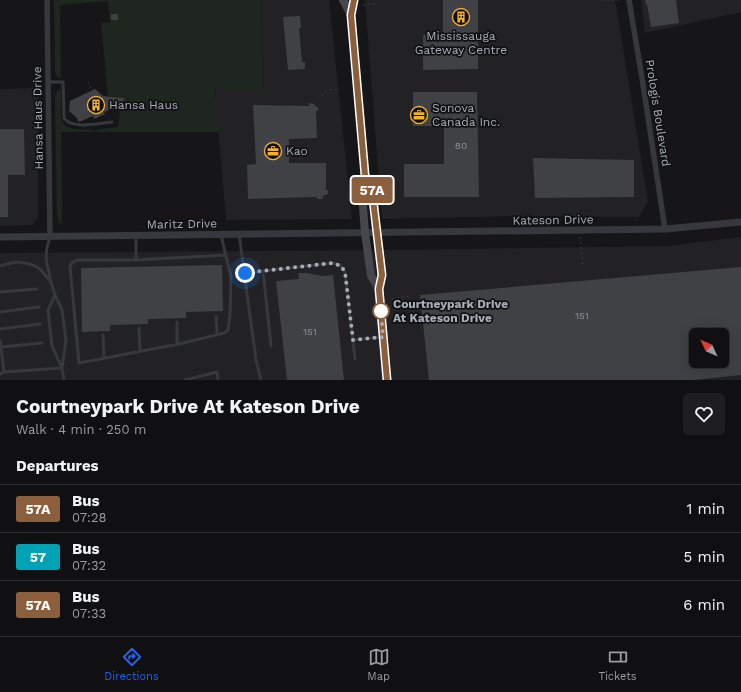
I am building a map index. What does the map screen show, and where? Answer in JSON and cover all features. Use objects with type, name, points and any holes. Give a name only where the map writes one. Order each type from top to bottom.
[{"type":"main road","points":[[343,0],[351,15]]},
{"type":"main road","points":[[354,0],[351,15],[365,175],[362,194],[365,233],[371,276],[379,289]]},
{"type":"main road","points":[[365,175],[372,191],[382,275],[379,289],[388,380]]},
{"type":"street","name":"Hansa Haus Drive","points":[[47,0],[50,237]]},
{"type":"street","name":"Prologis Boulevard","points":[[629,0],[665,229]]},
{"type":"street","name":"Kateson Drive","points":[[365,233],[665,229],[741,222]]},
{"type":"street","name":"Maritz Drive","points":[[0,237],[365,233]]},
{"type":"lane","points":[[48,82],[64,82],[64,118],[67,122],[75,125],[112,122]]},
{"type":"lane","points":[[221,234],[230,269],[231,277],[228,330],[217,335],[177,344],[79,363],[70,266],[72,262],[77,260],[136,260],[226,255]]},
{"type":"lane","points":[[239,234],[256,360],[261,380]]},
{"type":"lane","points":[[136,235],[136,260]]},
{"type":"lane","points":[[50,237],[46,247],[46,260],[55,295],[62,310],[66,340],[62,368]]},
{"type":"lane","points":[[0,266],[15,262],[33,265],[40,269],[51,282]]},
{"type":"lane","points":[[245,273],[333,263],[341,266],[345,272],[355,359]]},
{"type":"lane","points":[[263,271],[271,346]]},
{"type":"lane","points":[[0,292],[37,289]]},
{"type":"lane","points":[[55,295],[48,310],[51,339],[52,346],[62,368],[64,380]]},
{"type":"lane","points":[[0,312],[39,307]]},
{"type":"lane","points":[[216,316],[217,335]]},
{"type":"lane","points":[[177,322],[177,344]]},
{"type":"lane","points":[[0,329],[40,324]]},
{"type":"lane","points":[[139,328],[140,351]]},
{"type":"lane","points":[[103,335],[104,358]]},
{"type":"lane","points":[[353,340],[383,337]]},
{"type":"lane","points":[[0,340],[2,373],[62,368]]},
{"type":"lane","points":[[1,347],[42,343]]},
{"type":"lane","points":[[185,380],[217,372],[218,380]]},
{"type":"path","points":[[363,5],[374,2],[374,0]]},
{"type":"path","points":[[602,0],[619,0]]},
{"type":"path","points":[[88,82],[92,91]]},
{"type":"path","points":[[322,96],[328,90],[340,89]]},
{"type":"path","points":[[381,205],[396,200]]},
{"type":"path","points":[[580,230],[583,266]]},
{"type":"path","points":[[392,298],[412,296]]},
{"type":"shaded area","points":[[54,0],[261,0],[264,89],[215,90],[219,132],[61,132],[62,222],[59,224],[57,216],[55,94],[61,88],[61,117],[64,125],[76,129],[96,131],[99,129],[118,127],[120,111],[122,111],[124,98],[108,96],[101,23],[110,22],[108,1],[60,5],[61,78],[57,77],[55,72]]},
{"type":"shaded area","points":[[261,0],[329,0],[352,219],[226,220],[215,90],[264,88]]},
{"type":"shaded area","points":[[365,0],[615,0],[648,201],[639,217],[516,216],[382,219]]},
{"type":"shaded area","points":[[641,0],[741,0],[741,12],[645,33]]},
{"type":"shaded area","points":[[38,88],[38,216],[33,225],[0,226],[0,89]]},
{"type":"shaded area","points":[[741,237],[741,380],[0,380],[0,253],[667,246]]},
{"type":"building","name":"Mississauga Gateway Centre","points":[[443,0],[478,0],[478,69],[423,70],[423,35],[443,35]]},
{"type":"building","points":[[645,0],[676,0],[679,23],[651,27]]},
{"type":"building","points":[[111,14],[118,14],[118,20],[111,20]]},
{"type":"building","points":[[300,16],[301,28],[299,28],[302,62],[305,62],[305,69],[288,70],[283,17]]},
{"type":"building","name":"Hansa Haus","points":[[95,89],[103,96],[124,98],[122,111],[109,109],[104,112],[105,114],[94,119],[93,116],[79,122],[69,111],[70,101]]},
{"type":"building","points":[[413,92],[477,92],[479,197],[404,197],[404,164],[444,164],[444,126],[413,126]]},
{"type":"building","name":"Kao","points":[[309,103],[318,107],[318,111],[316,111],[317,138],[289,139],[289,146],[292,146],[292,156],[289,157],[289,163],[326,163],[326,190],[328,190],[328,194],[323,196],[323,199],[317,199],[317,197],[248,199],[247,165],[256,164],[253,105],[309,106]]},
{"type":"building","points":[[0,129],[24,129],[25,175],[8,175],[8,217],[0,217]]},
{"type":"building","points":[[533,158],[634,160],[634,197],[535,198]]},
{"type":"building","points":[[222,265],[223,311],[186,312],[186,318],[148,319],[148,324],[110,325],[110,331],[82,332],[81,268]]},
{"type":"building","points":[[741,267],[741,375],[694,380],[429,380],[420,295]]},
{"type":"building","points":[[298,273],[322,276],[333,275],[344,380],[287,380],[276,281],[299,279]]},
{"type":"bus line","name":"57A","points":[[354,0],[351,15],[365,175],[372,191],[382,275],[379,289],[387,380]]},
{"type":"place","name":"Mississauga Gateway Centre","points":[[461,17]]},
{"type":"place","name":"Hansa Haus","points":[[96,105]]},
{"type":"place","name":"Sonova Canada Inc.","points":[[419,115]]},
{"type":"place","name":"Kao","points":[[273,151]]},
{"type":"place","name":"Courtneypark Drive At Kateson Drive","points":[[381,311]]},
{"type":"route","points":[[245,273],[333,263],[341,266],[345,272],[353,340],[383,337],[381,311]]}]
